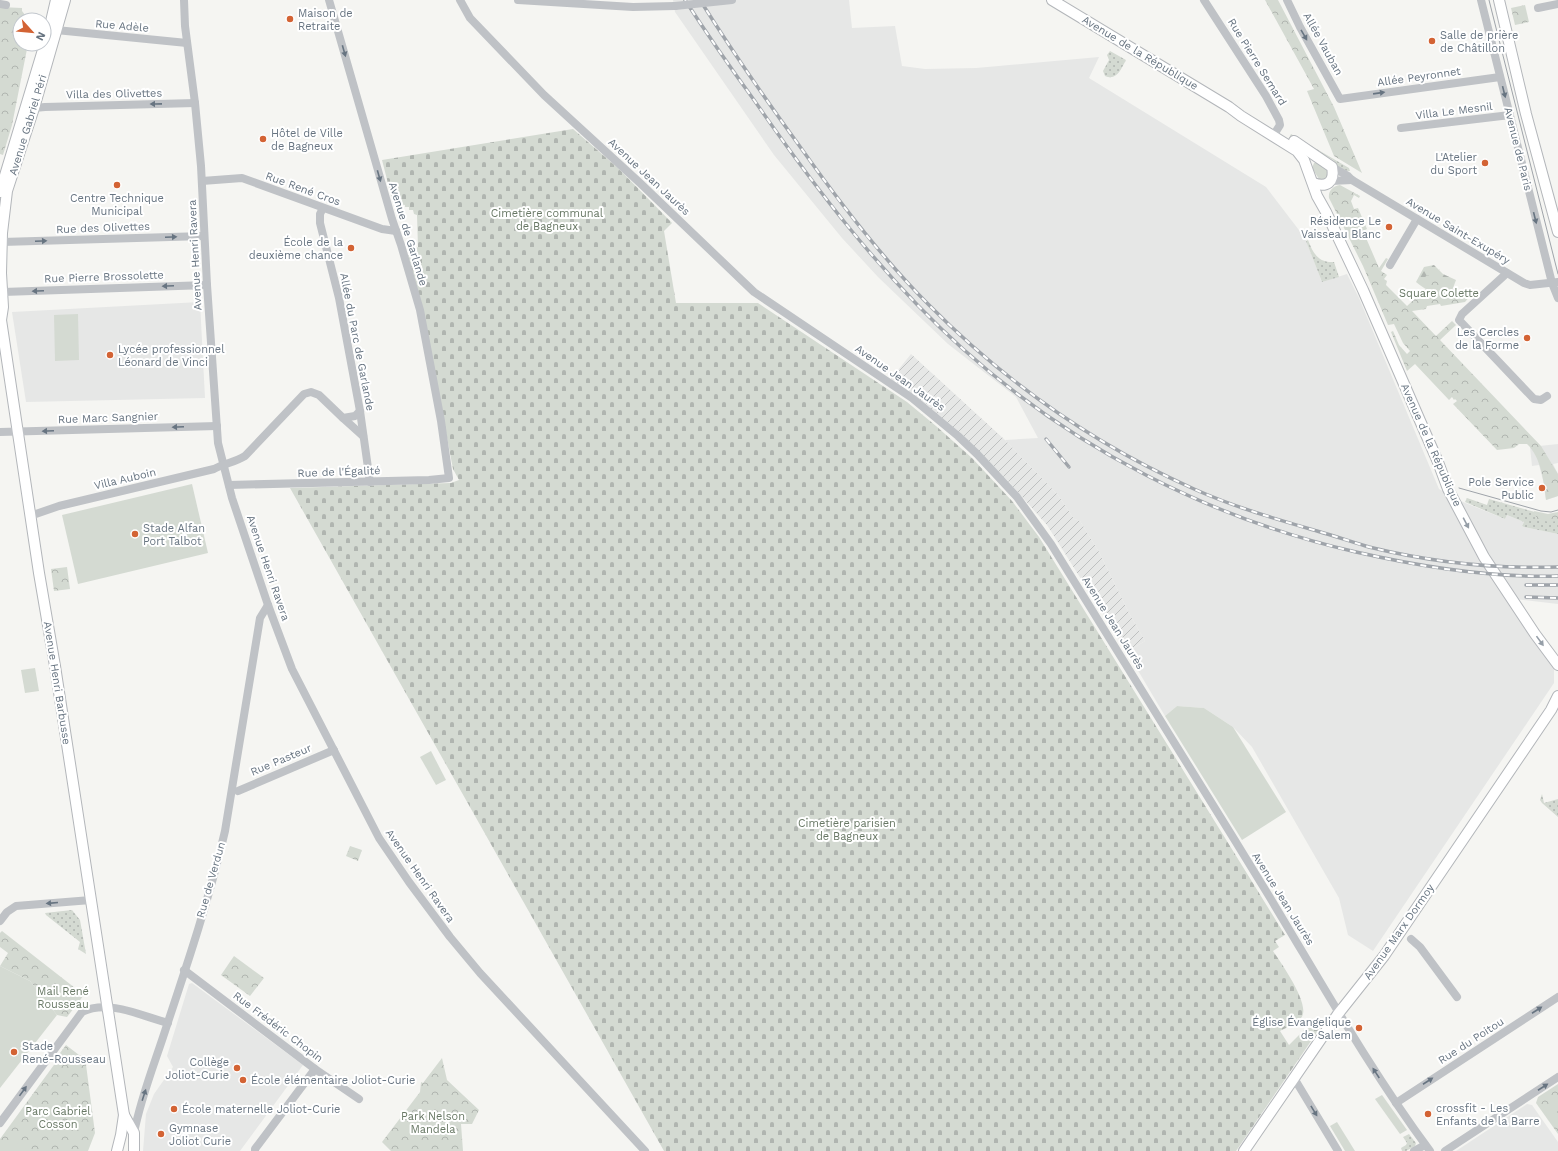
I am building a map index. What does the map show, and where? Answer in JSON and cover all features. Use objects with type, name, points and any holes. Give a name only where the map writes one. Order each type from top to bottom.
[{"type":"main road","name":"Avenue Gabriel Péri","points":[[0,192],[49,30],[56,0]]},
{"type":"main road","name":"Avenue Gabriel Péri","points":[[1,248],[7,191],[34,108],[65,0]]},
{"type":"main road","name":"Avenue de la République","points":[[1052,0],[1229,107],[1244,113],[1317,157]]},
{"type":"main road","name":"Avenue de Paris","points":[[1499,0],[1526,114],[1558,232]]},
{"type":"main road","name":"Avenue de la République","points":[[1274,132],[1300,153],[1306,166]]},
{"type":"main road","points":[[1317,157],[1332,167],[1333,174],[1328,183],[1313,183],[1306,166],[1309,161],[1317,157]]},
{"type":"main road","name":"Avenue de la République","points":[[1313,183],[1317,196],[1381,329],[1442,471],[1448,489],[1484,557],[1558,665]]},
{"type":"main road","name":"Avenue de la République","points":[[1326,212],[1324,194],[1328,183]]},
{"type":"main road","name":"Avenue Henri Barbusse","points":[[1,248],[3,292],[1,318],[30,516],[55,666],[124,1114],[117,1151]]},
{"type":"main road","name":"Avenue Marx Dormoy","points":[[1249,1148],[1294,1078],[1338,1014],[1384,956],[1555,707],[1558,696]]},
{"type":"main road","name":"Avenue Henri Barbusse","points":[[124,1114],[134,1133]]},
{"type":"main road","name":"Rue de Verdun","points":[[134,1133],[134,1151]]},
{"type":"street","name":"Avenue Henri Ravera","points":[[184,0],[202,181],[207,285],[219,449],[229,485],[268,605],[292,669],[379,838],[409,882],[450,937],[560,1060],[645,1151]]},
{"type":"street","name":"Avenue de Garlande","points":[[329,0],[421,316],[441,420],[449,478]]},
{"type":"street","points":[[518,0],[633,7],[656,3],[675,6],[732,0]]},
{"type":"street","name":"Rue Pierre Semard","points":[[1204,0],[1278,116],[1280,125],[1274,132]]},
{"type":"street","name":"Allée Vauban","points":[[1287,0],[1300,27],[1340,99]]},
{"type":"street","name":"Avenue de Paris","points":[[1481,0],[1558,298]]},
{"type":"street","name":"Avenue Jean Jaurès","points":[[462,1],[470,18],[544,95],[640,183],[754,292],[912,398],[978,454],[1017,497],[1051,544],[1268,895],[1332,1000],[1338,1014],[1427,1148]]},
{"type":"street","points":[[1538,8],[1558,4]]},
{"type":"street","name":"Rue Adèle","points":[[56,30],[187,42]]},
{"type":"street","name":"Allée Peyronnet","points":[[1340,99],[1500,77]]},
{"type":"street","name":"Villa des Olivettes","points":[[34,108],[195,103]]},
{"type":"street","name":"Villa Le Mesnil","points":[[1401,128],[1510,115]]},
{"type":"street","name":"Avenue Saint-Exupéry","points":[[1332,167],[1524,284],[1555,283]]},
{"type":"street","name":"Rue René Cros","points":[[202,181],[242,178],[382,229],[396,231]]},
{"type":"street","points":[[1328,183],[1352,180]]},
{"type":"street","name":"Allée du Parc de Garlande","points":[[323,208],[320,214],[320,223],[339,298],[360,411],[370,482]]},
{"type":"street","points":[[1390,265],[1417,219]]},
{"type":"street","name":"Rue des Olivettes","points":[[1,248],[204,236]]},
{"type":"street","points":[[1507,273],[1462,314],[1459,320],[1534,399],[1541,400],[1547,396]]},
{"type":"street","name":"Rue Pierre Brossolette","points":[[3,292],[207,285]]},
{"type":"street","name":"Villa Auboin","points":[[30,516],[59,506],[214,469],[236,462],[244,456],[304,394],[311,392],[320,395],[363,436]]},
{"type":"street","points":[[343,418],[355,416],[360,411]]},
{"type":"street","name":"Rue Marc Sangnier","points":[[0,432],[217,426]]},
{"type":"street","name":"Rue de l'Égalité","points":[[229,485],[370,482],[449,478]]},
{"type":"street","name":"Rue de Verdun","points":[[134,1133],[137,1115],[168,1023],[220,855],[260,618],[268,605]]},
{"type":"street","name":"Rue Pasteur","points":[[238,791],[334,750]]},
{"type":"street","points":[[0,921],[7,912],[16,906],[91,900]]},
{"type":"street","points":[[1411,940],[1420,947],[1457,997]]},
{"type":"street","name":"Rue Frédéric Chopin","points":[[184,970],[315,1069],[359,1100]]},
{"type":"street","name":"Rue du Poitou","points":[[1396,1103],[1558,997]]},
{"type":"street","points":[[0,1123],[82,1012],[88,1009],[119,1009],[168,1023]]},
{"type":"street","name":"Avenue Henri Ravera","points":[[560,1060],[587,1094],[638,1151]]},
{"type":"street","points":[[255,1151],[315,1069]]},
{"type":"street","points":[[1445,1151],[1558,1077]]},
{"type":"street","points":[[1294,1078],[1338,1151]]},
{"type":"street","points":[[1414,1151],[1427,1148]]},
{"type":"shaded area","points":[[673,0],[849,0],[852,28],[895,26],[902,66],[925,69],[976,68],[1099,57],[1089,78],[1266,187],[1305,238],[1322,282],[1347,274],[1359,298],[1439,489],[1463,502],[1505,519],[1507,515],[1524,522],[1522,526],[1524,527],[1558,534],[1558,604],[1506,598],[1554,667],[1554,683],[1373,951],[1348,935],[1339,898],[1252,747],[1233,727],[1204,708],[1177,706],[1165,716],[1127,652],[1145,641],[1129,613],[1099,552],[1080,521],[1074,519],[1058,495],[1005,440],[1038,438],[1016,397],[948,344],[878,277],[842,238],[774,155],[675,12]]},
{"type":"shaded area","name":"Lycée professionnel Léonard de Vinci","points":[[200,302],[205,398],[26,402],[12,312]]},
{"type":"shaded area","points":[[911,354],[1005,440],[1058,495],[1074,519],[1080,521],[1099,552],[1129,613],[1145,641],[1127,652],[1047,525],[1009,482],[951,427],[890,380]]},
{"type":"shaded area","points":[[1558,444],[1558,463],[1553,464],[1558,474],[1558,496],[1546,500],[1539,465],[1532,466],[1530,447]]},
{"type":"shaded area","name":"Collège Joliot-Curie","points":[[192,983],[303,1065],[240,1151],[143,1151],[146,1114],[154,1094],[173,1067],[167,1056],[189,984]]},
{"type":"shaded area","points":[[1527,1104],[1532,1105],[1558,1142],[1558,1151],[1456,1151]]},
{"type":"green space","points":[[1265,0],[1278,0],[1334,107],[1362,173],[1334,156],[1307,91],[1314,89]]},
{"type":"green space","points":[[1525,5],[1529,22],[1515,25],[1511,8]]},
{"type":"green space","points":[[0,7],[22,8],[23,12],[12,12],[12,52],[26,52],[12,125],[3,155],[0,154]]},
{"type":"green space","points":[[1110,51],[1126,60],[1116,76],[1113,77],[1105,76],[1103,71],[1109,60],[1107,55]]},
{"type":"green space","name":"Cimetière parisien de Bagneux","points":[[573,129],[619,169],[672,223],[664,231],[676,303],[758,303],[907,402],[936,426],[972,458],[1012,501],[1039,537],[1285,935],[1275,941],[1279,947],[1273,951],[1294,984],[1302,1004],[1303,1012],[1299,1020],[1280,1031],[1289,1045],[1304,1030],[1324,1022],[1236,1151],[664,1151],[290,488],[451,483],[459,480],[453,469],[422,306],[408,255],[411,255],[410,252],[414,252],[418,247],[417,215],[414,214],[413,210],[409,210],[409,207],[395,203],[392,199],[382,160]]},
{"type":"green space","points":[[1291,134],[1349,168],[1350,171],[1338,167],[1333,160],[1290,136]]},
{"type":"green space","points":[[1314,163],[1324,166],[1328,170],[1327,177],[1325,179],[1319,179],[1312,168]]},
{"type":"green space","name":"Square Colette","points":[[1340,185],[1360,196],[1359,198],[1354,195],[1351,201],[1354,209],[1358,208],[1367,229],[1363,231],[1379,268],[1386,258],[1388,259],[1381,271],[1387,275],[1384,279],[1387,281],[1386,285],[1407,306],[1431,284],[1424,279],[1426,276],[1435,273],[1440,269],[1437,274],[1461,296],[1471,295],[1465,302],[1441,306],[1440,304],[1427,306],[1426,309],[1412,311],[1436,336],[1452,321],[1456,325],[1440,340],[1541,446],[1558,474],[1558,496],[1546,500],[1539,463],[1532,449],[1527,444],[1519,444],[1514,448],[1497,450],[1453,404],[1457,401],[1455,399],[1454,400],[1452,397],[1449,400],[1415,364],[1407,371],[1391,332],[1393,331],[1399,345],[1407,354],[1410,351],[1403,343],[1394,324],[1388,325],[1363,266],[1329,198],[1329,193],[1332,189],[1335,186]]},
{"type":"green space","points":[[1308,240],[1314,253],[1320,259],[1328,262],[1334,262],[1339,277],[1322,282],[1306,241]]},
{"type":"green space","points":[[1434,265],[1443,274],[1456,280],[1453,288],[1433,292],[1416,282],[1424,267]]},
{"type":"green space","points":[[78,314],[79,360],[55,361],[54,315]]},
{"type":"green space","name":"Stade Alfan Port Talbot","points":[[192,484],[208,553],[78,584],[62,515]]},
{"type":"green space","points":[[1467,498],[1487,505],[1489,499],[1535,512],[1537,519],[1558,521],[1558,534],[1524,527],[1522,526],[1524,522],[1507,515],[1505,519],[1465,502]]},
{"type":"green space","points":[[1534,511],[1548,514],[1558,512],[1558,521],[1549,522],[1537,519]]},
{"type":"green space","points":[[67,567],[70,589],[54,591],[51,569]]},
{"type":"green space","points":[[35,668],[39,691],[25,693],[21,670]]},
{"type":"green space","points":[[1177,706],[1204,708],[1233,727],[1286,812],[1242,840],[1165,716]]},
{"type":"green space","points":[[431,751],[446,780],[436,785],[420,757]]},
{"type":"green space","points":[[1542,794],[1544,803],[1558,799],[1558,817],[1542,803],[1540,800]]},
{"type":"green space","points":[[350,846],[362,850],[358,861],[346,856]]},
{"type":"green space","points":[[72,910],[80,920],[86,954],[78,949],[80,942],[45,913]]},
{"type":"green space","name":"Mail René Rousseau","points":[[2,931],[84,995],[67,1017],[57,1015],[30,981],[0,966],[8,953],[0,947],[0,933]]},
{"type":"green space","points":[[234,956],[264,978],[250,996],[221,975]]},
{"type":"green space","name":"Stade René-Rousseau","points":[[0,966],[30,981],[57,1015],[0,1088]]},
{"type":"green space","name":"Parc Gabriel Cosson","points":[[66,1045],[79,1055],[85,1057],[95,1133],[88,1151],[0,1151],[0,1139],[59,1058],[60,1053]]},
{"type":"green space","name":"Park Nelson Mandela","points":[[442,1058],[447,1080],[479,1110],[472,1124],[461,1124],[463,1151],[391,1151],[382,1142],[420,1092],[421,1082],[423,1083]]},
{"type":"green space","points":[[1558,1084],[1558,1134],[1536,1103],[1538,1097]]},
{"type":"green space","points":[[1382,1095],[1407,1130],[1400,1134],[1375,1099]]},
{"type":"green space","points":[[1558,1098],[1558,1111],[1555,1113],[1550,1113],[1547,1110],[1547,1105]]},
{"type":"green space","points":[[1337,1122],[1355,1151],[1345,1151],[1330,1126]]},
{"type":"green space","points":[[1409,1134],[1416,1143],[1415,1146],[1406,1151],[1402,1151],[1401,1148],[1407,1143],[1403,1137]]},
{"type":"green space","points":[[15,1141],[28,1151],[0,1151],[6,1143]]},
{"type":"tram line","points":[[1489,0],[1558,274]]},
{"type":"tram line","points":[[1459,488],[1541,511],[1551,512],[1558,510]]},
{"type":"railway","points":[[685,0],[727,63],[801,166],[878,262],[933,321],[963,349],[1006,385],[1050,418],[1097,448],[1146,475],[1197,499],[1249,520],[1302,538],[1356,552],[1431,567],[1507,575],[1558,576]]},
{"type":"railway","points":[[700,0],[749,75],[816,169],[894,268],[957,332],[1019,385],[1052,409],[1086,431],[1157,472],[1194,489],[1255,512],[1369,547],[1415,557],[1487,566],[1558,567]]},
{"type":"railway","points":[[1046,439],[1069,467]]},
{"type":"railway","points":[[1526,585],[1558,585]]},
{"type":"railway","points":[[1526,597],[1558,598]]},
{"type":"place","name":"Maison de Retraite","points":[[290,19]]},
{"type":"place","name":"Salle de prière de Châtillon","points":[[1432,41]]},
{"type":"place","name":"Hôtel de Ville de Bagneux","points":[[263,139]]},
{"type":"place","name":"L'Atelier du Sport","points":[[1485,163]]},
{"type":"place","name":"Centre Technique Municipal","points":[[117,185]]},
{"type":"place","name":"Résidence Le Vaisseau Blanc","points":[[1389,227]]},
{"type":"place","name":"École de la deuxième chance","points":[[351,248]]},
{"type":"place","name":"Les Cercles de la Forme","points":[[1527,338]]},
{"type":"place","name":"Lycée professionnel Léonard de Vinci","points":[[110,355]]},
{"type":"place","name":"Pole Service Public","points":[[1542,488]]},
{"type":"place","name":"Stade Alfan Port Talbot","points":[[135,534]]},
{"type":"place","name":"Église Évangelique de Salem","points":[[1359,1028]]},
{"type":"place","name":"Stade René-Rousseau","points":[[14,1052]]},
{"type":"place","name":"Collège Joliot-Curie","points":[[237,1068]]},
{"type":"place","name":"École élémentaire Joliot-Curie","points":[[243,1080]]},
{"type":"place","name":"École maternelle Joliot-Curie","points":[[174,1109]]},
{"type":"place","name":"crossfit - Les Enfants de la Barre","points":[[1428,1114]]},
{"type":"place","name":"Gymnase Joliot Curie","points":[[161,1134]]},
{"type":"park label","name":"Cimetière communal de Bagneux","points":[[547,219]]}]
